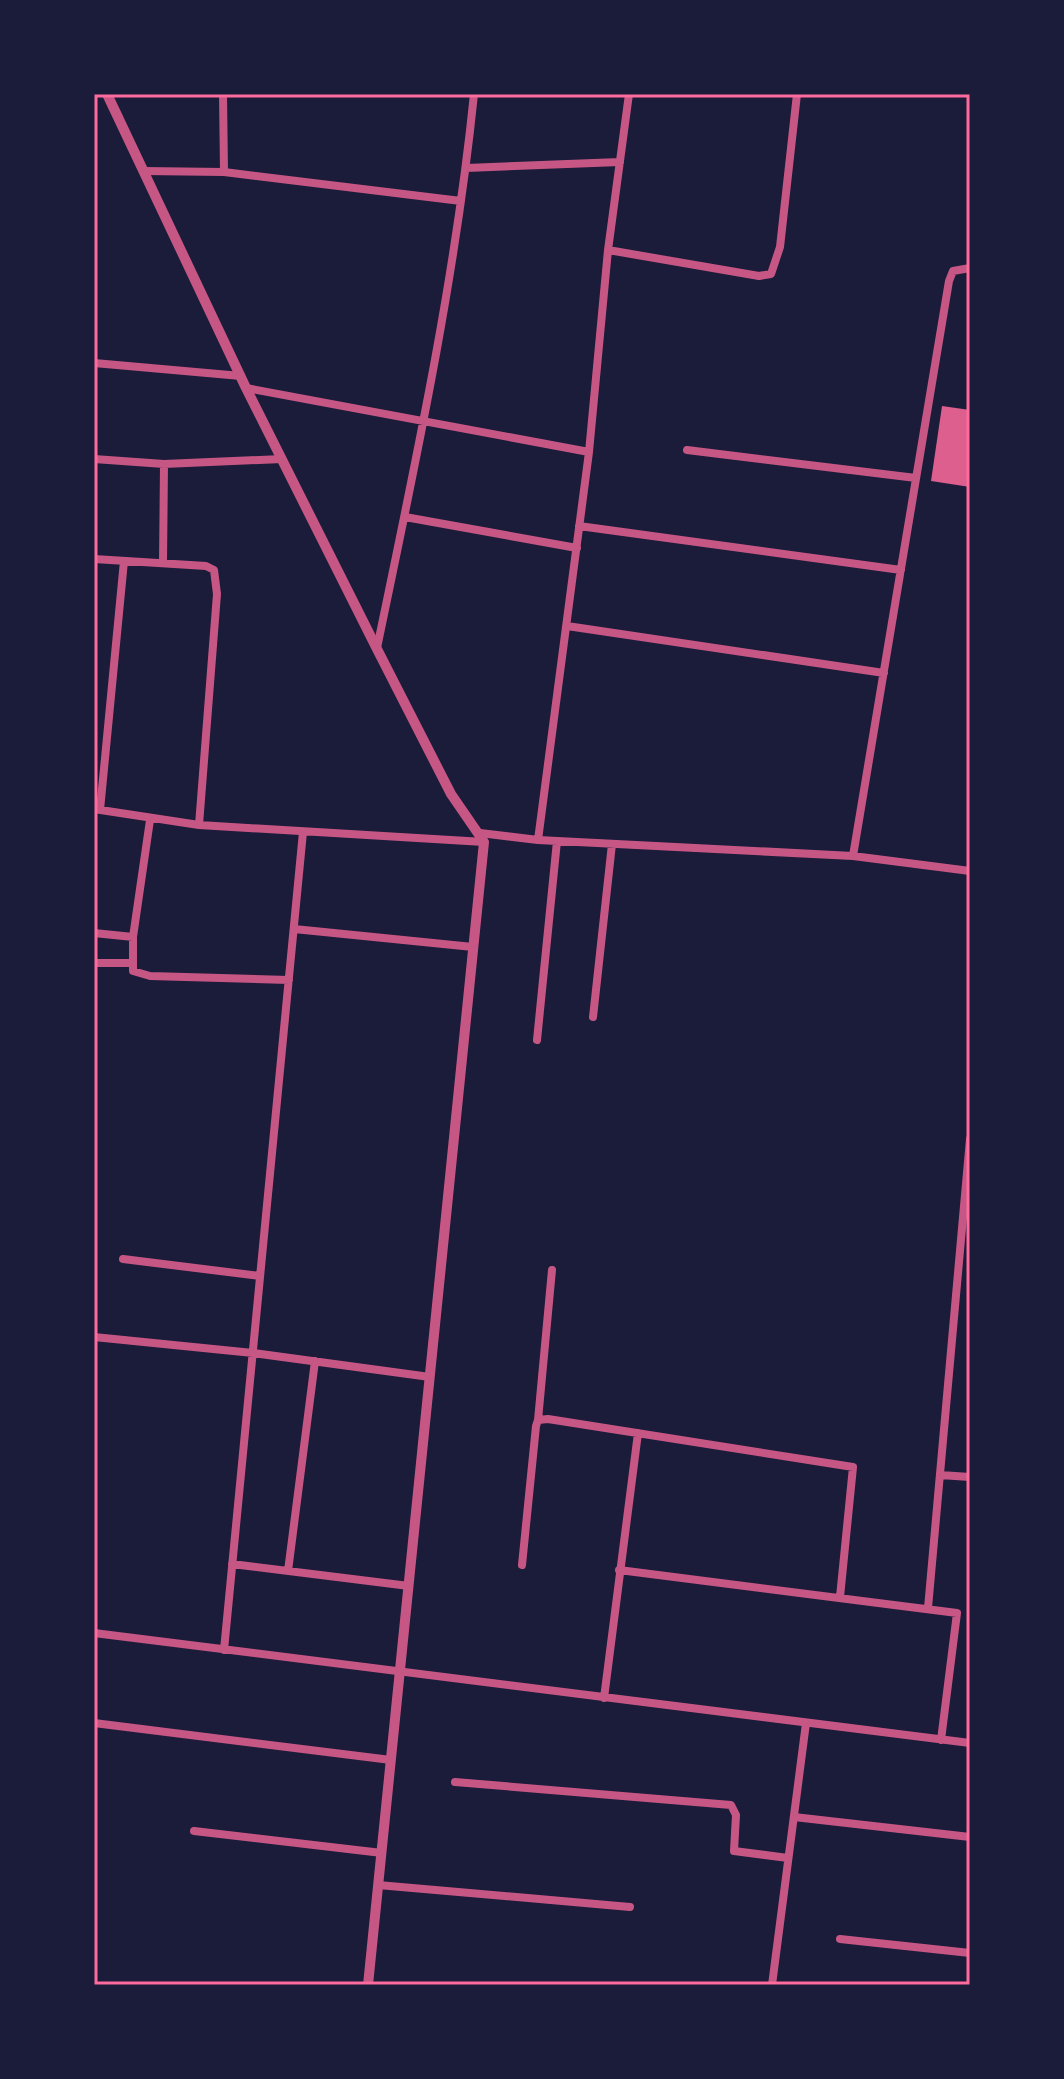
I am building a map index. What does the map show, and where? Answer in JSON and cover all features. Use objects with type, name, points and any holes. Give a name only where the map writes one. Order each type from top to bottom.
[{"type":"street","points":[[107,94],[246,388],[377,649],[457,805],[482,838],[368,1985]]},
{"type":"street","points":[[223,94],[224,172]]},
{"type":"street","points":[[377,649],[425,422],[466,168],[474,94]]},
{"type":"street","points":[[538,840],[589,452],[608,250],[629,94]]},
{"type":"street","points":[[608,250],[759,276],[771,274],[780,247],[797,94]]},
{"type":"street","points":[[466,168],[620,162]]},
{"type":"street","points":[[143,171],[224,172],[461,201]]},
{"type":"street","points":[[853,856],[949,281],[953,271],[970,268]]},
{"type":"street","points":[[94,363],[241,376]]},
{"type":"street","points":[[246,388],[589,452]]},
{"type":"street","points":[[687,450],[916,478]]},
{"type":"street","points":[[94,459],[164,464],[282,459]]},
{"type":"street","points":[[163,563],[164,464]]},
{"type":"street","points":[[405,517],[577,548]]},
{"type":"street","points":[[579,526],[901,570]]},
{"type":"street","points":[[94,559],[206,566],[214,570],[217,580],[199,825]]},
{"type":"street","points":[[124,561],[97,810],[199,825],[853,856],[970,871]]},
{"type":"street","points":[[567,626],[884,673]]},
{"type":"street","points":[[150,820],[133,937],[133,971],[150,976],[289,980]]},
{"type":"street","points":[[224,1650],[303,832]]},
{"type":"street","points":[[537,1040],[557,841]]},
{"type":"street","points":[[593,1017],[612,844]]},
{"type":"street","points":[[294,929],[473,947]]},
{"type":"street","points":[[94,933],[133,937]]},
{"type":"street","points":[[94,963],[131,963]]},
{"type":"street","points":[[928,1608],[970,1139]]},
{"type":"street","points":[[123,1259],[260,1276]]},
{"type":"street","points":[[522,1565],[552,1270]]},
{"type":"street","points":[[94,1337],[253,1353],[430,1377]]},
{"type":"street","points":[[288,1571],[315,1361]]},
{"type":"street","points":[[538,1420],[853,1467],[840,1597]]},
{"type":"street","points":[[604,1698],[638,1433]]},
{"type":"street","points":[[940,1475],[970,1477]]},
{"type":"street","points":[[232,1564],[409,1586]]},
{"type":"street","points":[[619,1570],[952,1611],[959,1617],[941,1740]]},
{"type":"street","points":[[94,1633],[970,1743]]},
{"type":"street","points":[[94,1723],[391,1760]]},
{"type":"street","points":[[772,1985],[806,1723]]},
{"type":"street","points":[[455,1782],[731,1805],[736,1815],[734,1851],[788,1858]]},
{"type":"street","points":[[794,1817],[970,1837]]},
{"type":"street","points":[[194,1831],[382,1853]]},
{"type":"street","points":[[378,1885],[630,1907]]},
{"type":"street","points":[[840,1939],[970,1953]]},
{"type":"building","points":[[942,406],[970,410],[970,487],[931,481]]}]
